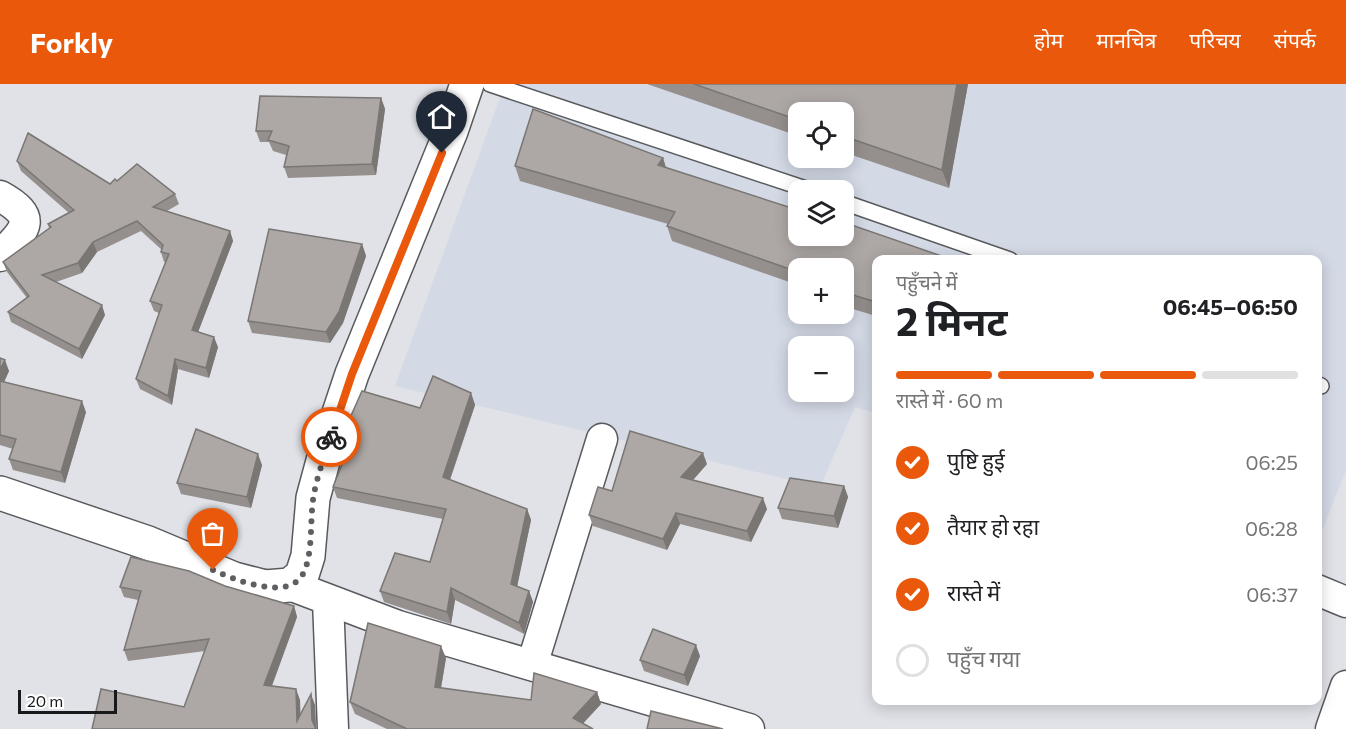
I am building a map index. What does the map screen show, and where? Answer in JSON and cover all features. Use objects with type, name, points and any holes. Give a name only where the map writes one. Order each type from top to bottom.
[{"type":"street","points":[[290,585],[302,575],[308,556],[313,498],[352,374],[451,130],[467,84]]},
{"type":"street","points":[[0,195],[22,213],[25,222],[20,235],[0,256]]},
{"type":"street","points":[[532,665],[602,439]]},
{"type":"street","points":[[0,493],[148,543],[234,579],[265,587],[290,585],[398,626],[749,729]]},
{"type":"street","points":[[1322,592],[1346,602]]},
{"type":"street","points":[[328,600],[333,729]]},
{"type":"street","points":[[1331,729],[1346,686]]},
{"type":"lane","points":[[490,84],[788,183]]},
{"type":"lane","points":[[854,206],[996,255]]},
{"type":"shaded area","points":[[505,84],[1346,84],[1346,470],[1322,531],[1322,255],[872,255],[872,412],[855,407],[820,487],[395,386]]},
{"type":"building","points":[[694,84],[957,84],[942,170],[854,140],[854,102],[788,102],[788,117]]},
{"type":"building","points":[[260,96],[381,98],[372,164],[284,167],[289,146],[268,140],[272,131],[256,131]]},
{"type":"building","points":[[533,109],[663,158],[658,165],[788,207],[788,246],[854,246],[854,226],[939,255],[872,255],[872,301],[854,295],[854,258],[788,258],[788,268],[667,226],[675,212],[515,166]]},
{"type":"building","points":[[28,133],[110,184],[137,164],[175,194],[153,207],[230,231],[192,330],[214,337],[206,368],[175,359],[168,396],[136,379],[162,305],[150,301],[169,254],[161,252],[163,245],[137,221],[93,242],[78,263],[42,275],[102,305],[79,349],[8,312],[29,296],[3,262],[51,227],[48,224],[74,210],[17,161]]},
{"type":"building","points":[[269,229],[362,244],[339,312],[326,332],[248,321]]},
{"type":"building","points":[[0,358],[5,360],[0,370]]},
{"type":"building","points":[[433,376],[471,393],[443,477],[527,509],[511,584],[529,591],[519,623],[451,588],[447,612],[380,591],[395,553],[430,562],[446,509],[333,487],[356,430],[346,427],[362,391],[420,408]]},
{"type":"building","points":[[0,381],[82,401],[61,472],[9,459],[16,439],[0,435]]},
{"type":"building","points":[[196,429],[258,454],[247,497],[177,483]]},
{"type":"building","points":[[630,431],[703,453],[681,477],[763,498],[747,531],[676,513],[663,539],[589,515],[598,487],[612,491]]},
{"type":"building","points":[[790,478],[844,486],[834,516],[778,508]]},
{"type":"building","points":[[131,557],[189,571],[225,586],[294,606],[264,685],[296,689],[297,721],[311,694],[312,720],[316,729],[92,729],[101,689],[184,707],[209,639],[124,650],[141,591],[120,587]]},
{"type":"building","points":[[368,623],[441,646],[435,687],[531,700],[534,673],[597,692],[573,718],[593,729],[407,729],[350,702]]},
{"type":"building","points":[[653,629],[696,645],[684,675],[640,660]]},
{"type":"building","points":[[651,711],[723,729],[647,729]]},
{"type":"way so far","points":[[213,570],[234,579],[265,587],[290,585],[302,575],[308,556],[313,498],[331,437]]},
{"type":"route","points":[[331,437],[352,374],[442,153]]}]
